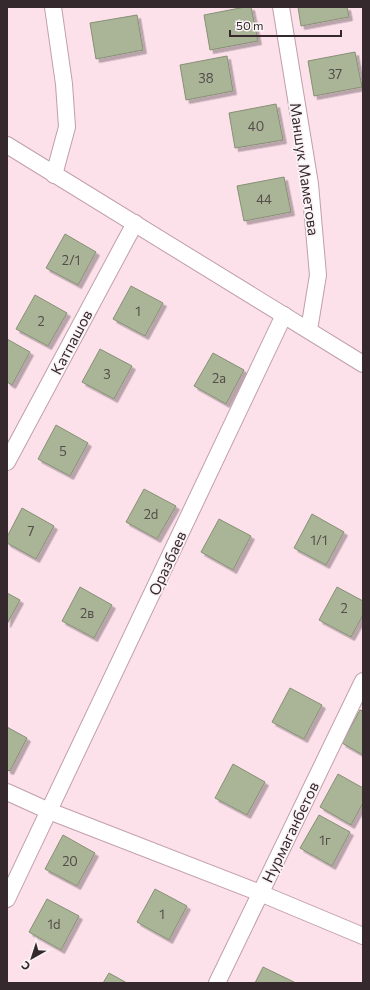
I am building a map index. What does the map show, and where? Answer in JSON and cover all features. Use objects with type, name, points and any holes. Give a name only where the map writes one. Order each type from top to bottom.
[{"type":"street","points":[[53,7],[64,84],[67,127],[54,175]]},
{"type":"street","name":"Маншук Маметова","points":[[282,7],[310,184],[318,275],[309,330]]},
{"type":"street","points":[[7,145],[363,364]]},
{"type":"street","name":"Катпашов","points":[[7,462],[134,222]]},
{"type":"street","name":"Оразбаев","points":[[7,899],[284,315]]},
{"type":"street","name":"Нурмаганбетов","points":[[217,983],[363,681]]},
{"type":"street","points":[[7,792],[49,811],[260,893],[363,936]]},
{"type":"building","points":[[251,7],[258,41],[210,50],[204,15]]},
{"type":"building","points":[[298,7],[347,7],[349,17],[301,26]]},
{"type":"building","points":[[137,15],[143,50],[96,59],[90,23]]},
{"type":"building","points":[[355,52],[362,87],[314,96],[308,61]]},
{"type":"building","points":[[227,56],[233,91],[186,100],[180,65]]},
{"type":"building","points":[[276,104],[283,140],[235,148],[229,113]]},
{"type":"building","points":[[284,177],[291,212],[244,221],[237,186]]},
{"type":"building","points":[[65,234],[96,252],[78,285],[46,268]]},
{"type":"building","points":[[131,286],[163,303],[145,336],[113,319]]},
{"type":"building","points":[[35,295],[67,313],[48,346],[16,329]]},
{"type":"building","points":[[7,339],[30,352],[12,385],[7,382]]},
{"type":"building","points":[[100,349],[132,366],[114,399],[82,382]]},
{"type":"building","points":[[213,353],[244,370],[226,404],[194,386]]},
{"type":"building","points":[[56,425],[88,443],[70,476],[38,459]]},
{"type":"building","points":[[144,489],[176,506],[157,539],[126,522]]},
{"type":"building","points":[[22,508],[54,526],[36,559],[7,543],[7,537]]},
{"type":"building","points":[[312,514],[344,532],[326,565],[294,548]]},
{"type":"building","points":[[219,519],[251,536],[233,570],[201,552]]},
{"type":"building","points":[[80,587],[112,605],[94,638],[62,621]]},
{"type":"building","points":[[337,587],[363,601],[363,615],[351,637],[319,620]]},
{"type":"building","points":[[7,593],[20,600],[7,624]]},
{"type":"building","points":[[290,688],[322,705],[304,739],[272,722]]},
{"type":"building","points":[[360,710],[363,711],[363,755],[342,743]]},
{"type":"building","points":[[7,727],[27,738],[10,771],[7,770]]},
{"type":"building","points":[[233,764],[265,782],[247,815],[215,798]]},
{"type":"building","points":[[338,774],[363,788],[363,803],[351,825],[320,807]]},
{"type":"building","points":[[319,815],[350,832],[332,866],[300,848]]},
{"type":"building","points":[[63,835],[95,853],[77,886],[45,869]]},
{"type":"building","points":[[155,889],[187,906],[169,940],[137,922]]},
{"type":"building","points":[[47,899],[79,916],[61,950],[29,932]]},
{"type":"building","points":[[263,967],[296,983],[255,983]]},
{"type":"building","points":[[109,973],[127,983],[103,983]]}]
